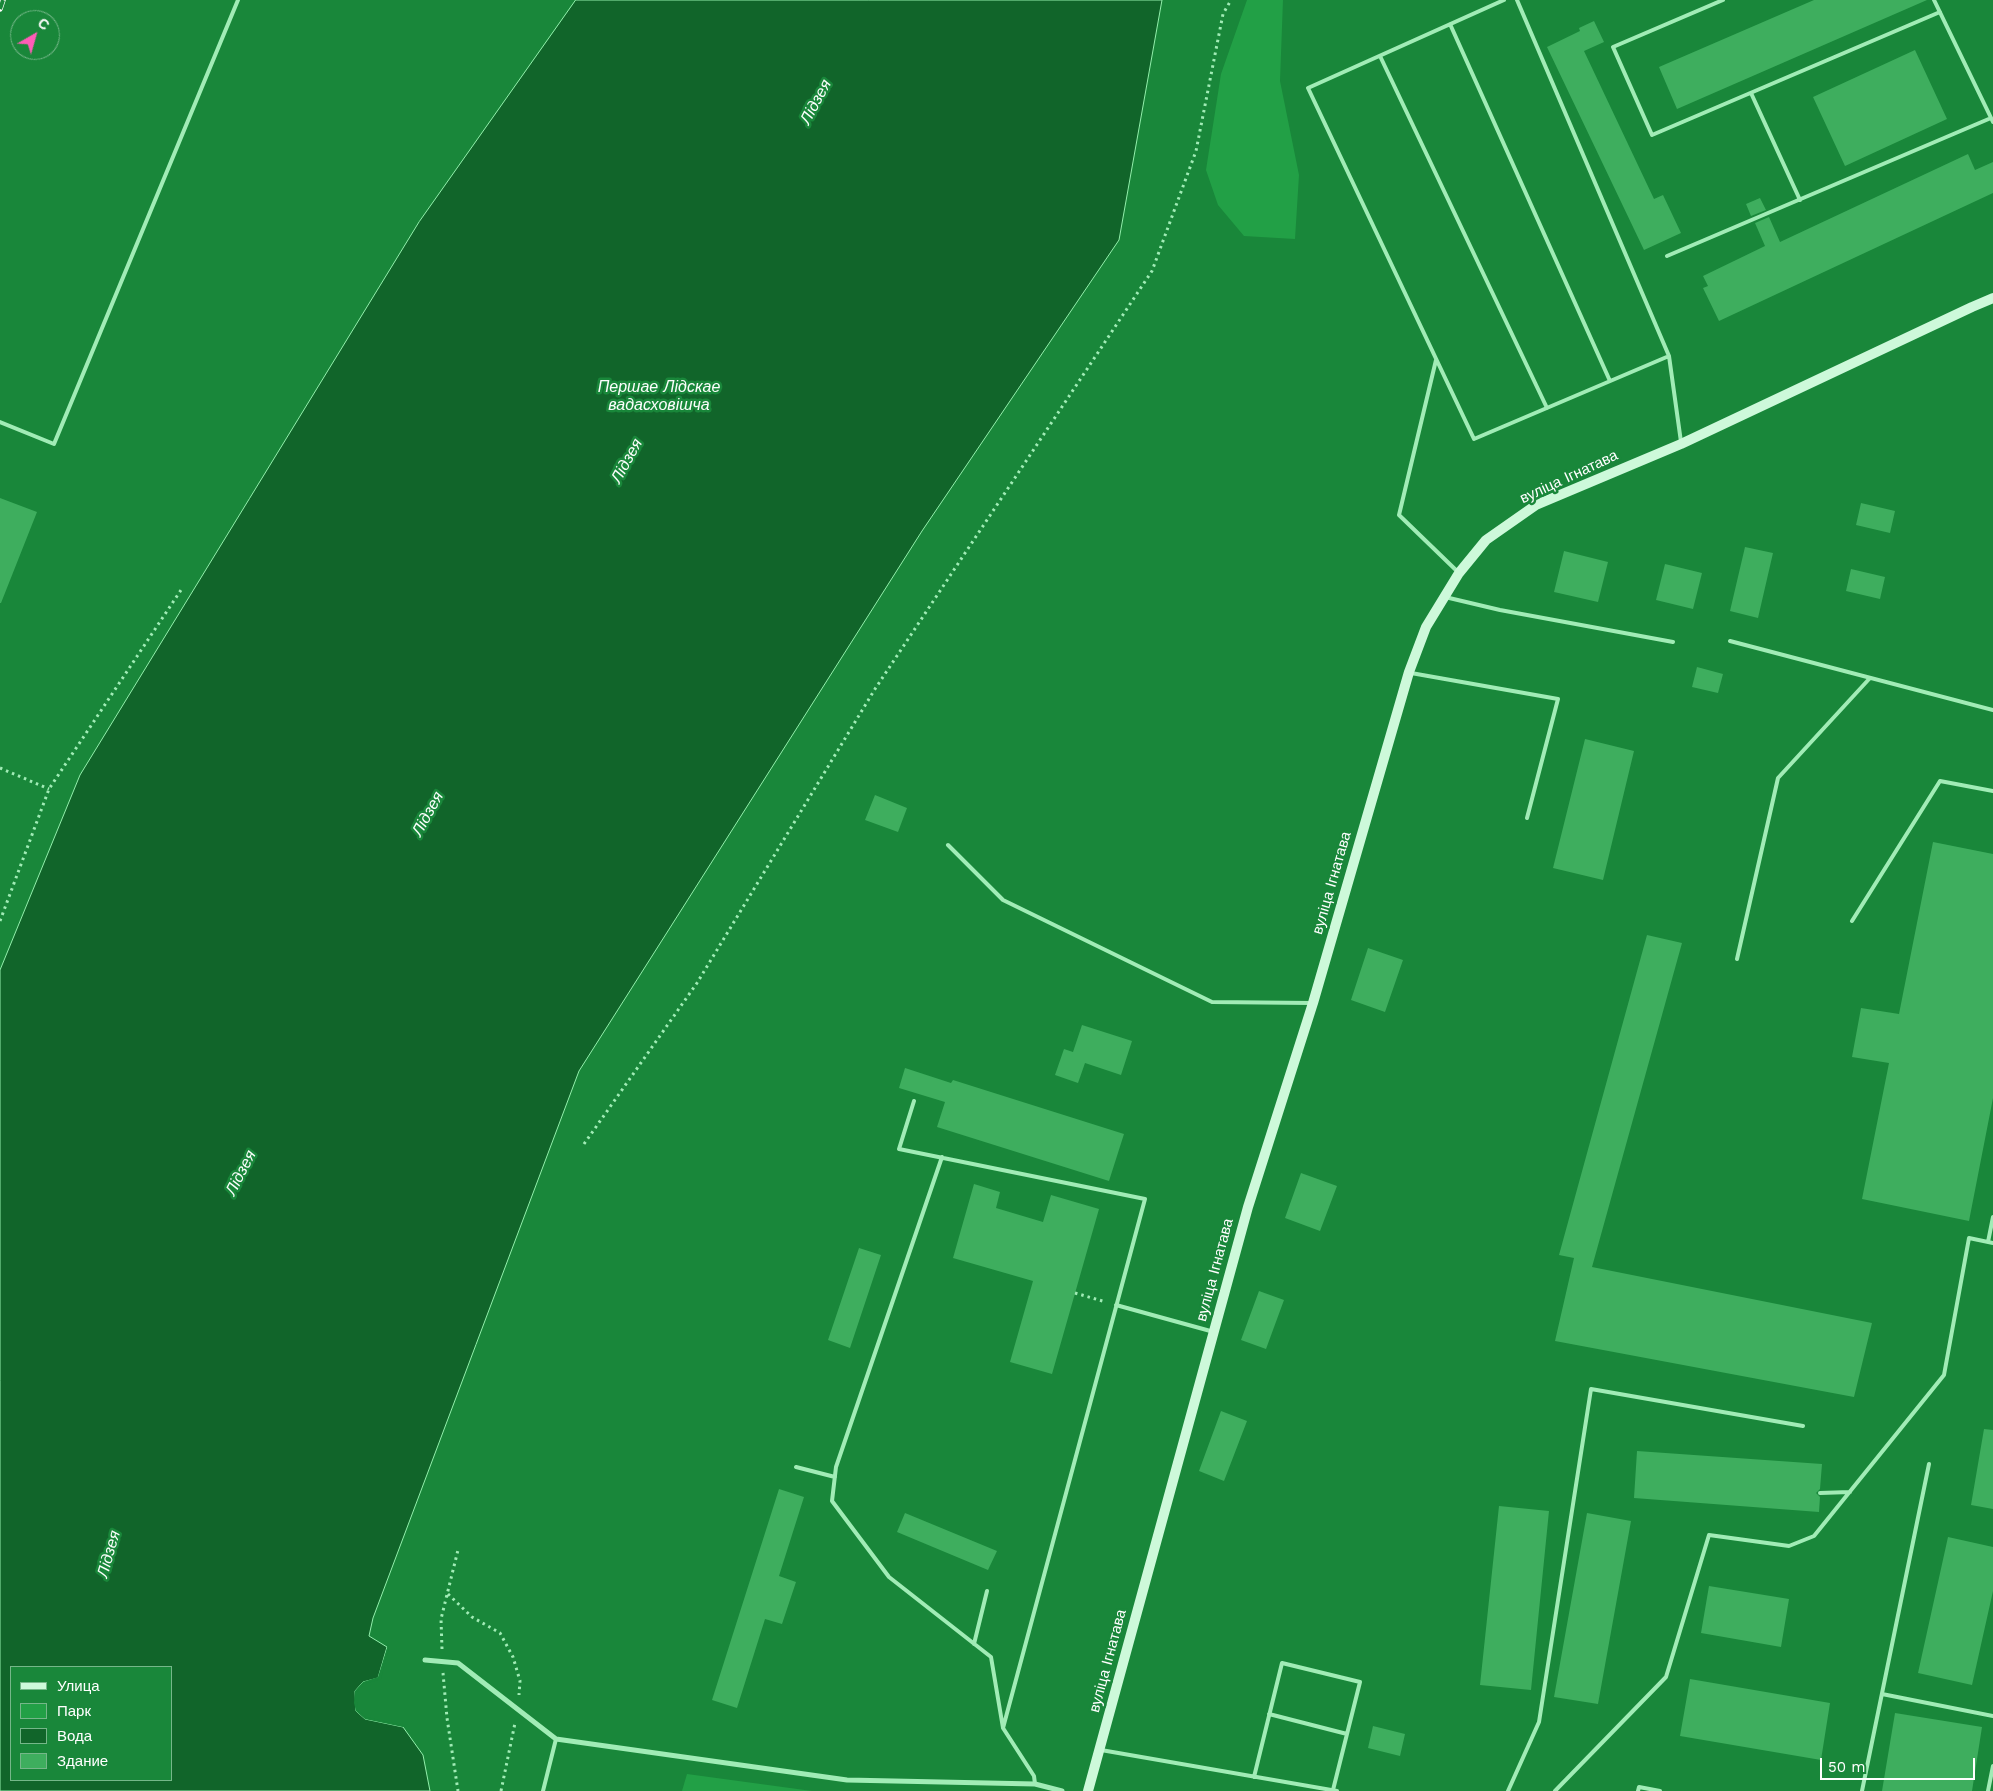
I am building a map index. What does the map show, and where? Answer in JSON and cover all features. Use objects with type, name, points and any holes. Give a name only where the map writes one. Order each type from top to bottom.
[{"type":"street","name":"вуліца Ігнатава","points":[[1088,1791],[1248,1207],[1313,1003],[1409,672],[1426,628],[1443,596],[1486,540],[1536,505],[1681,444],[1972,306],[1993,298]]},
{"type":"street","points":[[425,1660],[458,1663],[556,1739],[847,1780],[1035,1784],[1062,1791]]},
{"type":"lane","points":[[0,422],[54,444],[238,0]]},
{"type":"lane","points":[[1504,0],[1308,88],[1474,439],[1669,356]]},
{"type":"lane","points":[[1517,0],[1669,356],[1681,444]]},
{"type":"lane","points":[[1723,0],[1614,47],[1652,135],[1940,12]]},
{"type":"lane","points":[[1668,256],[1992,120],[1934,0]]},
{"type":"lane","points":[[1450,24],[1610,381]]},
{"type":"lane","points":[[1380,56],[1547,408]]},
{"type":"lane","points":[[1751,93],[1800,200]]},
{"type":"lane","points":[[1436,359],[1399,515],[1459,573]]},
{"type":"lane","points":[[1443,596],[1500,610],[1672,642]]},
{"type":"lane","points":[[1730,641],[1993,710]]},
{"type":"lane","points":[[1409,672],[1558,699],[1526,818]]},
{"type":"lane","points":[[1737,960],[1778,778],[1870,678]]},
{"type":"lane","points":[[1852,921],[1940,782],[1993,791]]},
{"type":"lane","points":[[948,845],[1003,900],[1212,1002],[1313,1003]]},
{"type":"lane","points":[[914,1101],[899,1149],[1145,1199],[1003,1728]]},
{"type":"lane","points":[[942,1157],[836,1467],[832,1501],[889,1578],[991,1657],[1003,1728],[1034,1776],[1035,1784]]},
{"type":"lane","points":[[1555,1791],[1666,1677],[1710,1535],[1789,1546],[1814,1536],[1944,1375],[1969,1238],[1991,1243],[1993,1217]]},
{"type":"lane","points":[[1116,1304],[1214,1332]]},
{"type":"lane","points":[[1508,1791],[1539,1722],[1591,1389],[1803,1426]]},
{"type":"lane","points":[[1862,1791],[1929,1464]]},
{"type":"lane","points":[[796,1467],[835,1477]]},
{"type":"lane","points":[[1820,1493],[1850,1492]]},
{"type":"lane","points":[[974,1644],[987,1591]]},
{"type":"lane","points":[[1254,1777],[1282,1662],[1360,1682],[1333,1790]]},
{"type":"lane","points":[[1882,1694],[1993,1716]]},
{"type":"lane","points":[[1270,1714],[1347,1734]]},
{"type":"lane","points":[[544,1791],[556,1739]]},
{"type":"lane","points":[[1099,1750],[1337,1791]]},
{"type":"lane","points":[[1988,1791],[1993,1766]]},
{"type":"lane","points":[[1638,1791],[1639,1787],[1660,1791]]},
{"type":"path","points":[[584,1144],[697,984],[875,689],[1152,271],[1196,151],[1223,14],[1231,0]]},
{"type":"path","points":[[0,921],[50,789],[183,587]]},
{"type":"path","points":[[0,768],[50,789]]},
{"type":"path","points":[[1075,1293],[1116,1304]]},
{"type":"green space","points":[[1247,0],[1283,0],[1280,81],[1299,175],[1295,239],[1244,236],[1218,205],[1206,170],[1221,74]]},
{"type":"green space","points":[[687,1774],[812,1791],[682,1791]]},
{"type":"water","name":"Першае Лідскае вадасховішча","points":[[576,0],[1162,0],[1119,240],[922,531],[579,1071],[373,1618],[369,1636],[387,1647],[378,1678],[363,1682],[355,1691],[356,1711],[365,1719],[403,1727],[423,1755],[430,1791],[0,1791],[0,970],[80,775],[419,222]]},
{"type":"pier","points":[[388,1645],[389,1648],[381,1679],[364,1684],[357,1692],[358,1710],[366,1717],[405,1726],[403,1727],[365,1719],[356,1711],[354,1703],[355,1691],[363,1682],[378,1677]]},
{"type":"building","points":[[1814,0],[1927,0],[1677,109],[1659,67]]},
{"type":"building","points":[[1594,21],[1604,42],[1584,51],[1654,199],[1663,195],[1681,233],[1644,250],[1547,47],[1580,31],[1579,28]]},
{"type":"building","points":[[1915,50],[1947,119],[1845,166],[1813,97]]},
{"type":"building","points":[[1968,154],[1975,170],[1993,162],[1993,193],[1719,321],[1703,288],[1708,286],[1703,276],[1765,246],[1755,223],[1769,217],[1780,242]]},
{"type":"building","points":[[1760,198],[1766,210],[1751,216],[1746,204]]},
{"type":"building","points":[[0,498],[37,512],[1,603],[0,603]]},
{"type":"building","points":[[1861,503],[1895,511],[1890,533],[1856,525]]},
{"type":"building","points":[[1745,547],[1773,553],[1758,618],[1730,611]]},
{"type":"building","points":[[1564,551],[1608,562],[1598,602],[1554,592]]},
{"type":"building","points":[[1665,564],[1702,573],[1693,609],[1656,600]]},
{"type":"building","points":[[1851,569],[1885,577],[1880,599],[1846,591]]},
{"type":"building","points":[[1697,667],[1723,674],[1718,693],[1692,687]]},
{"type":"building","points":[[1585,739],[1634,751],[1603,880],[1553,868]]},
{"type":"building","points":[[875,795],[907,808],[898,832],[865,820]]},
{"type":"building","points":[[1933,842],[1993,854],[1993,1098],[1969,1221],[1862,1199],[1889,1063],[1852,1057],[1861,1008],[1899,1014]]},
{"type":"building","points":[[1647,935],[1682,943],[1592,1267],[1872,1323],[1854,1397],[1555,1341],[1574,1258],[1559,1255]]},
{"type":"building","points":[[1368,948],[1403,960],[1385,1012],[1351,1000]]},
{"type":"building","points":[[1082,1025],[1132,1041],[1121,1075],[1085,1063],[1078,1083],[1055,1075],[1064,1049],[1073,1052]]},
{"type":"building","points":[[905,1068],[951,1083],[953,1080],[1124,1134],[1109,1181],[937,1127],[945,1102],[899,1088]]},
{"type":"building","points":[[1301,1173],[1337,1186],[1320,1231],[1285,1218]]},
{"type":"building","points":[[974,1184],[1000,1192],[996,1208],[1043,1222],[1051,1195],[1099,1209],[1052,1374],[1010,1362],[1033,1281],[953,1258]]},
{"type":"building","points":[[859,1248],[881,1255],[850,1348],[828,1340]]},
{"type":"building","points":[[1259,1291],[1284,1300],[1266,1349],[1241,1340]]},
{"type":"building","points":[[1221,1411],[1247,1421],[1224,1481],[1199,1471]]},
{"type":"building","points":[[1984,1429],[1993,1430],[1993,1509],[1971,1505]]},
{"type":"building","points":[[1637,1451],[1822,1464],[1820,1489],[1816,1493],[1820,1497],[1819,1512],[1634,1498]]},
{"type":"building","points":[[779,1489],[804,1497],[779,1576],[796,1582],[782,1624],[765,1619],[737,1708],[712,1700]]},
{"type":"building","points":[[1499,1506],[1549,1511],[1531,1690],[1480,1685]]},
{"type":"building","points":[[905,1513],[997,1551],[988,1570],[897,1532]]},
{"type":"building","points":[[1587,1513],[1631,1521],[1598,1704],[1554,1697]]},
{"type":"building","points":[[1948,1537],[1993,1547],[1993,1591],[1972,1685],[1918,1673]]},
{"type":"building","points":[[1709,1586],[1789,1599],[1781,1647],[1701,1633]]},
{"type":"building","points":[[1690,1679],[1830,1703],[1821,1760],[1680,1736]]},
{"type":"building","points":[[1895,1713],[1982,1727],[1972,1791],[1882,1791]]},
{"type":"building","points":[[1373,1726],[1405,1734],[1400,1756],[1368,1748]]},
{"type":"railway","points":[[0,9],[3,0]]},
{"type":"water label","name":"Лідзея","points":[[816,102]]},
{"type":"water label","name":"Лідзея","points":[[627,461]]},
{"type":"water label","name":"Лідзея","points":[[428,814]]},
{"type":"water label","name":"Лідзея","points":[[241,1173]]},
{"type":"water label","name":"Лідзея","points":[[109,1554]]}]
